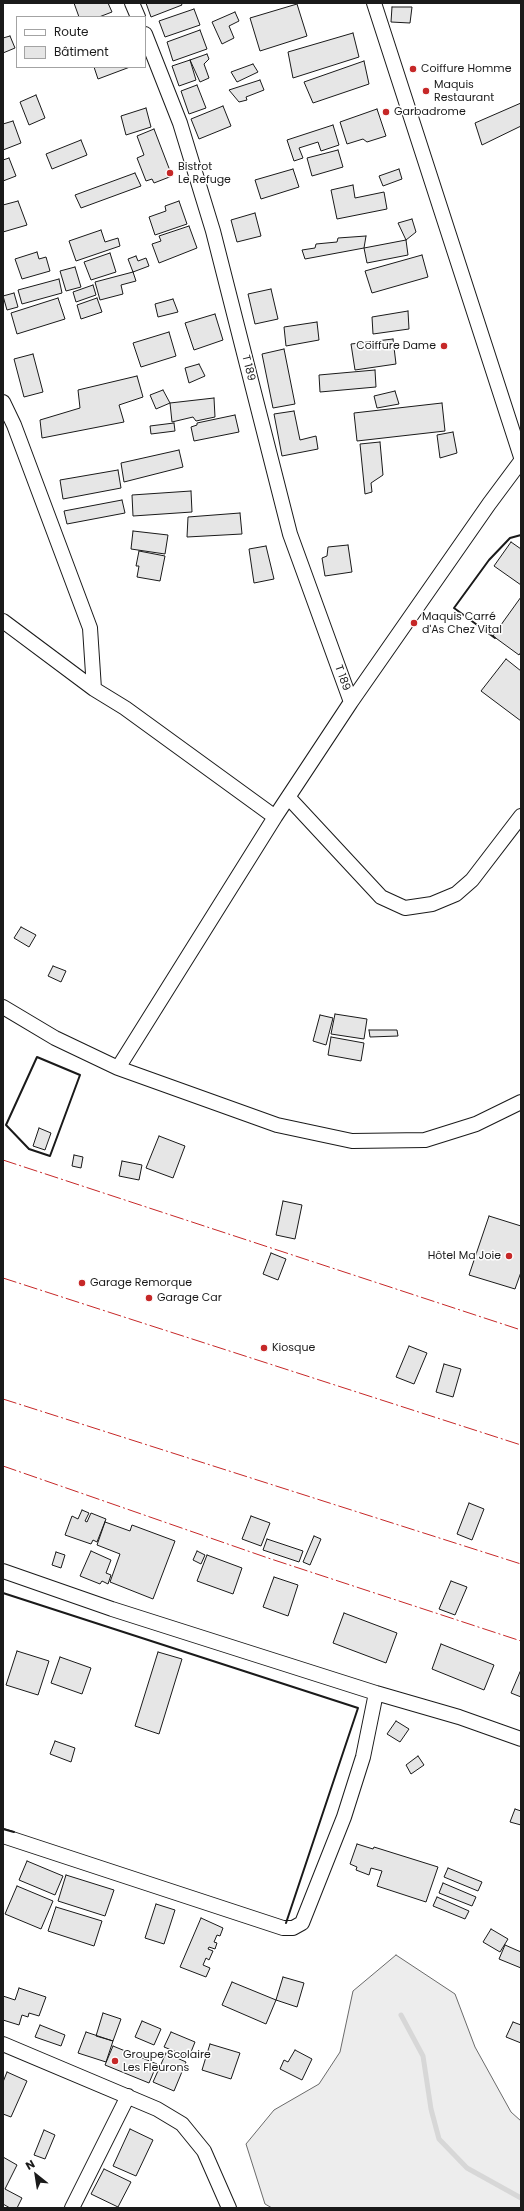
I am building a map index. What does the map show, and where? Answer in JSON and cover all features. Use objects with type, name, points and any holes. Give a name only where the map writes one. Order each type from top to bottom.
[{"type":"street","points":[[132,3],[138,16]]},
{"type":"street","points":[[374,3],[521,457]]},
{"type":"street","name":"T 189","points":[[146,37],[180,124],[213,231],[290,534],[351,702]]},
{"type":"street","points":[[3,402],[14,425],[90,628],[94,689]]},
{"type":"street","points":[[118,1068],[275,817],[289,798],[351,702],[488,504],[521,461]]},
{"type":"street","points":[[3,621],[94,689],[125,708],[275,817]]},
{"type":"street","points":[[289,798],[381,897],[405,908],[432,904],[456,894],[472,880],[521,816]]},
{"type":"street","points":[[3,1007],[55,1038],[118,1068],[277,1125],[352,1141],[425,1140],[476,1124],[521,1102]]},
{"type":"street","points":[[3,1571],[112,1609],[376,1693],[459,1717],[521,1739]]},
{"type":"street","points":[[3,1836],[284,1928],[293,1928],[302,1923],[344,1817],[363,1757],[376,1693]]},
{"type":"street","points":[[3,2044],[128,2096],[157,2109],[182,2124],[204,2151],[229,2208]]},
{"type":"street","points":[[72,2208],[128,2096]]},
{"type":"shaded area","points":[[396,1955],[455,1994],[475,2047],[511,2112],[521,2121],[521,2208],[272,2208],[265,2204],[246,2144],[274,2110],[319,2084],[340,2052],[353,1991]]},
{"type":"building","points":[[74,3],[108,3],[112,12],[102,16],[79,16]]},
{"type":"building","points":[[146,3],[181,3],[182,5],[151,17]]},
{"type":"building","points":[[297,4],[307,36],[260,51],[250,18]]},
{"type":"building","points":[[392,7],[412,7],[410,23],[391,22]]},
{"type":"building","points":[[194,9],[200,25],[165,37],[159,21]]},
{"type":"building","points":[[235,12],[239,21],[229,26],[234,38],[222,44],[212,22]]},
{"type":"building","points":[[200,30],[207,49],[173,61],[167,42]]},
{"type":"building","points":[[353,33],[359,57],[293,78],[288,52]]},
{"type":"building","points":[[10,36],[15,48],[3,53],[3,38]]},
{"type":"building","points":[[207,54],[209,59],[204,64],[209,78],[200,82],[190,60]]},
{"type":"building","points":[[190,60],[196,80],[179,86],[172,66]]},
{"type":"building","points":[[364,61],[369,84],[313,103],[304,82]]},
{"type":"building","points":[[253,64],[258,72],[237,82],[231,72]]},
{"type":"building","points":[[94,68],[127,68],[98,79]]},
{"type":"building","points":[[260,80],[264,90],[246,97],[247,100],[239,102],[229,90]]},
{"type":"building","points":[[197,85],[206,108],[189,114],[181,91]]},
{"type":"building","points":[[36,95],[45,118],[29,125],[20,102]]},
{"type":"building","points":[[521,103],[521,126],[482,145],[475,123]]},
{"type":"building","points":[[223,106],[231,126],[199,139],[191,119]]},
{"type":"building","points":[[146,108],[151,127],[126,135],[121,116]]},
{"type":"building","points":[[377,109],[386,136],[367,142],[363,139],[347,144],[340,122]]},
{"type":"building","points":[[13,121],[21,143],[3,150],[3,124]]},
{"type":"building","points":[[333,125],[339,145],[321,151],[318,142],[299,148],[303,158],[294,161],[287,140]]},
{"type":"building","points":[[154,129],[172,176],[154,183],[152,179],[146,181],[137,158],[144,155],[137,136]]},
{"type":"building","points":[[81,140],[87,155],[52,169],[46,154]]},
{"type":"building","points":[[338,150],[343,167],[312,176],[307,158]]},
{"type":"building","points":[[9,158],[16,176],[3,181],[3,160]]},
{"type":"building","points":[[293,169],[299,187],[261,199],[255,180]]},
{"type":"building","points":[[399,169],[402,179],[383,186],[379,176]]},
{"type":"building","points":[[135,173],[141,186],[81,208],[75,195]]},
{"type":"building","points":[[353,185],[355,198],[384,192],[387,209],[337,219],[331,190]]},
{"type":"building","points":[[18,201],[27,225],[3,232],[3,205]]},
{"type":"building","points":[[179,201],[187,224],[155,235],[149,217],[166,211],[165,206]]},
{"type":"building","points":[[255,213],[261,236],[237,242],[231,220]]},
{"type":"building","points":[[412,219],[416,232],[406,240],[398,223]]},
{"type":"building","points":[[189,226],[197,248],[159,263],[152,244],[161,241],[159,236]]},
{"type":"building","points":[[101,230],[105,242],[118,238],[120,246],[76,261],[69,241]]},
{"type":"building","points":[[366,236],[364,248],[305,259],[302,250],[315,248],[316,244],[337,242],[338,238]]},
{"type":"building","points":[[406,240],[408,255],[367,263],[364,248]]},
{"type":"building","points":[[37,252],[39,259],[46,257],[50,271],[22,279],[15,259]]},
{"type":"building","points":[[110,253],[116,272],[91,280],[84,262]]},
{"type":"building","points":[[422,255],[428,277],[372,293],[365,271]]},
{"type":"building","points":[[136,256],[138,261],[146,258],[149,266],[133,272],[128,259]]},
{"type":"building","points":[[75,267],[81,287],[66,291],[60,271]]},
{"type":"building","points":[[133,272],[136,281],[121,285],[123,294],[100,300],[95,282]]},
{"type":"building","points":[[59,279],[62,293],[22,304],[18,290]]},
{"type":"building","points":[[93,285],[96,295],[76,302],[73,292]]},
{"type":"building","points":[[271,289],[278,319],[255,324],[248,294]]},
{"type":"building","points":[[14,293],[18,307],[7,310],[3,296]]},
{"type":"building","points":[[58,298],[65,319],[17,334],[11,313]]},
{"type":"building","points":[[97,298],[102,312],[81,319],[77,305]]},
{"type":"building","points":[[173,299],[178,312],[158,317],[155,304]]},
{"type":"building","points":[[408,311],[409,329],[373,334],[372,317]]},
{"type":"building","points":[[215,314],[223,340],[194,350],[185,323]]},
{"type":"building","points":[[317,322],[319,340],[286,346],[284,327]]},
{"type":"building","points":[[169,332],[176,356],[141,367],[133,343]]},
{"type":"building","points":[[393,339],[396,364],[355,370],[351,344]]},
{"type":"building","points":[[284,349],[295,404],[273,408],[262,354]]},
{"type":"building","points":[[33,354],[43,392],[24,397],[14,359]]},
{"type":"building","points":[[199,364],[205,376],[189,383],[185,368]]},
{"type":"building","points":[[375,370],[376,387],[320,392],[319,375]]},
{"type":"building","points":[[137,376],[143,397],[119,405],[124,422],[42,438],[40,420],[80,408],[78,390]]},
{"type":"building","points":[[163,390],[170,403],[156,409],[150,395]]},
{"type":"building","points":[[395,391],[399,404],[377,408],[374,396]]},
{"type":"building","points":[[214,398],[215,417],[196,421],[193,417],[172,422],[170,403]]},
{"type":"building","points":[[442,403],[445,431],[357,441],[354,413]]},
{"type":"building","points":[[294,411],[300,440],[316,436],[318,449],[282,456],[274,414]]},
{"type":"building","points":[[235,415],[239,432],[194,441],[191,427],[197,425],[197,423]]},
{"type":"building","points":[[174,423],[175,431],[151,434],[150,426]]},
{"type":"building","points":[[453,432],[457,453],[440,458],[437,435]]},
{"type":"building","points":[[380,442],[383,475],[371,483],[372,492],[365,494],[360,444]]},
{"type":"building","points":[[179,450],[183,467],[124,482],[121,463]]},
{"type":"building","points":[[118,470],[121,488],[63,499],[60,480]]},
{"type":"building","points":[[191,491],[192,512],[133,516],[132,495]]},
{"type":"building","points":[[122,500],[125,513],[67,524],[64,511]]},
{"type":"building","points":[[240,513],[242,534],[187,537],[188,517]]},
{"type":"building","points":[[133,531],[168,535],[165,554],[131,549]]},
{"type":"building","points":[[511,542],[521,549],[521,585],[494,566]]},
{"type":"building","points":[[348,545],[352,572],[325,576],[322,558],[327,556],[328,547]]},
{"type":"building","points":[[266,546],[274,579],[254,583],[249,549]]},
{"type":"building","points":[[139,551],[165,556],[160,581],[137,577],[139,566],[136,566]]},
{"type":"building","points":[[521,597],[521,652],[519,655],[493,636]]},
{"type":"building","points":[[506,659],[521,671],[521,721],[481,691]]},
{"type":"building","points":[[21,927],[36,935],[29,947],[14,938]]},
{"type":"building","points":[[53,966],[66,971],[61,982],[48,976]]},
{"type":"building","points":[[335,1014],[367,1019],[364,1039],[331,1034]]},
{"type":"building","points":[[320,1015],[333,1018],[326,1045],[313,1041]]},
{"type":"building","points":[[369,1030],[397,1030],[398,1036],[370,1037]]},
{"type":"building","points":[[331,1037],[364,1043],[361,1061],[328,1055]]},
{"type":"building","points":[[39,1128],[51,1133],[45,1150],[33,1146]]},
{"type":"building","points":[[159,1136],[185,1146],[173,1178],[146,1168]]},
{"type":"building","points":[[74,1155],[83,1157],[81,1168],[72,1166]]},
{"type":"building","points":[[122,1161],[142,1165],[139,1180],[119,1176]]},
{"type":"building","points":[[283,1201],[302,1205],[295,1239],[276,1235]]},
{"type":"building","points":[[489,1216],[521,1226],[521,1272],[515,1289],[469,1275]]},
{"type":"building","points":[[271,1253],[286,1259],[278,1280],[263,1274]]},
{"type":"building","points":[[409,1346],[427,1353],[414,1384],[396,1377]]},
{"type":"building","points":[[444,1364],[461,1369],[453,1397],[436,1392]]},
{"type":"building","points":[[469,1503],[484,1509],[472,1540],[457,1534]]},
{"type":"building","points":[[82,1510],[89,1513],[85,1521],[87,1522],[91,1513],[106,1519],[97,1542],[93,1540],[91,1544],[65,1535],[72,1516],[78,1519]]},
{"type":"building","points":[[251,1516],[270,1523],[261,1546],[242,1539]]},
{"type":"building","points":[[105,1522],[130,1531],[132,1525],[175,1541],[153,1599],[110,1582],[120,1554],[97,1545]]},
{"type":"building","points":[[314,1536],[321,1539],[310,1565],[303,1562]]},
{"type":"building","points":[[267,1539],[303,1551],[299,1562],[263,1550]]},
{"type":"building","points":[[91,1551],[111,1560],[106,1573],[111,1575],[108,1584],[102,1581],[100,1584],[80,1576]]},
{"type":"building","points":[[197,1551],[205,1555],[201,1564],[193,1560]]},
{"type":"building","points":[[56,1552],[65,1555],[61,1568],[52,1565]]},
{"type":"building","points":[[207,1555],[242,1568],[233,1594],[197,1581]]},
{"type":"building","points":[[274,1577],[298,1585],[288,1616],[263,1607]]},
{"type":"building","points":[[451,1581],[467,1587],[455,1615],[439,1609]]},
{"type":"building","points":[[344,1613],[397,1633],[386,1663],[333,1643]]},
{"type":"building","points":[[441,1644],[494,1665],[484,1690],[432,1669]]},
{"type":"building","points":[[17,1651],[49,1661],[38,1695],[6,1685]]},
{"type":"building","points":[[158,1652],[182,1659],[159,1734],[135,1726]]},
{"type":"building","points":[[60,1657],[91,1668],[82,1694],[51,1683]]},
{"type":"building","points":[[521,1672],[521,1697],[511,1693]]},
{"type":"building","points":[[396,1721],[409,1729],[400,1742],[387,1734]]},
{"type":"building","points":[[55,1741],[75,1748],[71,1762],[50,1754]]},
{"type":"building","points":[[418,1756],[424,1765],[411,1774],[406,1765]]},
{"type":"building","points":[[515,1809],[521,1811],[521,1825],[510,1822]]},
{"type":"building","points":[[357,1844],[373,1849],[374,1847],[438,1867],[426,1902],[377,1886],[382,1871],[371,1868],[369,1875],[356,1870],[357,1867],[350,1864]]},
{"type":"building","points":[[27,1861],[63,1876],[55,1895],[19,1880]]},
{"type":"building","points":[[448,1868],[482,1882],[478,1891],[444,1877]]},
{"type":"building","points":[[66,1875],[114,1890],[105,1916],[58,1901]]},
{"type":"building","points":[[443,1883],[476,1897],[472,1906],[439,1893]]},
{"type":"building","points":[[17,1886],[53,1901],[41,1929],[5,1914]]},
{"type":"building","points":[[437,1897],[469,1911],[465,1919],[433,1906]]},
{"type":"building","points":[[156,1904],[175,1910],[164,1944],[145,1938]]},
{"type":"building","points":[[56,1907],[102,1921],[94,1946],[48,1931]]},
{"type":"building","points":[[201,1918],[223,1928],[220,1936],[217,1935],[214,1942],[217,1943],[215,1949],[209,1947],[208,1949],[213,1951],[209,1960],[206,1958],[203,1965],[210,1968],[206,1977],[180,1967]]},
{"type":"building","points":[[491,1929],[508,1939],[500,1952],[483,1942]]},
{"type":"building","points":[[505,1945],[521,1952],[521,1968],[499,1959]]},
{"type":"building","points":[[283,1977],[304,1983],[297,2007],[276,2000]]},
{"type":"building","points":[[232,1982],[276,2000],[266,2024],[222,2005]]},
{"type":"building","points":[[19,1988],[46,1997],[39,2016],[29,2013],[28,2017],[22,2015],[19,2025],[3,2020],[3,1996],[15,2000]]},
{"type":"building","points":[[103,2013],[121,2019],[113,2041],[96,2036]]},
{"type":"building","points":[[142,2021],[161,2029],[154,2045],[135,2037]]},
{"type":"building","points":[[513,2022],[521,2025],[521,2043],[506,2037]]},
{"type":"building","points":[[40,2025],[65,2035],[61,2046],[35,2037]]},
{"type":"building","points":[[86,2032],[113,2041],[106,2062],[78,2053]]},
{"type":"building","points":[[171,2032],[195,2042],[189,2057],[164,2047]]},
{"type":"building","points":[[210,2044],[240,2053],[231,2079],[202,2070]]},
{"type":"building","points":[[113,2046],[157,2064],[149,2083],[105,2065]]},
{"type":"building","points":[[295,2050],[312,2059],[302,2080],[280,2069],[284,2060],[288,2062]]},
{"type":"building","points":[[166,2053],[186,2062],[174,2091],[153,2082]]},
{"type":"building","points":[[7,2072],[27,2081],[11,2117],[3,2114],[3,2082]]},
{"type":"building","points":[[130,2129],[153,2140],[136,2176],[113,2166]]},
{"type":"building","points":[[44,2130],[55,2135],[45,2159],[34,2155]]},
{"type":"building","points":[[3,2157],[17,2165],[5,2189],[22,2198],[17,2208],[10,2208],[3,2204]]},
{"type":"building","points":[[104,2169],[131,2182],[118,2207],[91,2194]]},
{"type":"waterway","points":[[401,2015],[423,2056],[431,2109],[439,2139],[467,2168],[521,2198]]},
{"type":"wall","points":[[495,638],[454,608],[489,560],[510,538],[521,535]]},
{"type":"wall","points":[[37,1057],[80,1075],[50,1156],[29,1149],[6,1125],[37,1057]]},
{"type":"wall","points":[[3,1593],[358,1708],[286,1923]]},
{"type":"wall","points":[[3,1829],[14,1832]]},
{"type":"power","points":[[3,1160],[521,1330]]},
{"type":"power","points":[[3,1278],[521,1445]]},
{"type":"power","points":[[3,1399],[521,1564]]},
{"type":"power","points":[[3,1466],[268,1558],[521,1641]]},
{"type":"place","name":"Coiffure Homme","points":[[413,69]]},
{"type":"place","name":"Maquis Restaurant","points":[[426,91]]},
{"type":"place","name":"Garbadrome","points":[[386,112]]},
{"type":"place","name":"Bistrot Le Refuge","points":[[170,173]]},
{"type":"place","name":"Coiffure Dame","points":[[444,346]]},
{"type":"place","name":"Maquis Carré d'As Chez Vital","points":[[414,623]]},
{"type":"place","name":"Hôtel Ma Joie","points":[[509,1256]]},
{"type":"place","name":"Garage Remorque","points":[[82,1283]]},
{"type":"place","name":"Garage Car","points":[[149,1298]]},
{"type":"place","name":"Kiosque","points":[[264,1348]]},
{"type":"place","name":"Groupe Scolaire Les Fleurons","points":[[115,2061]]}]
